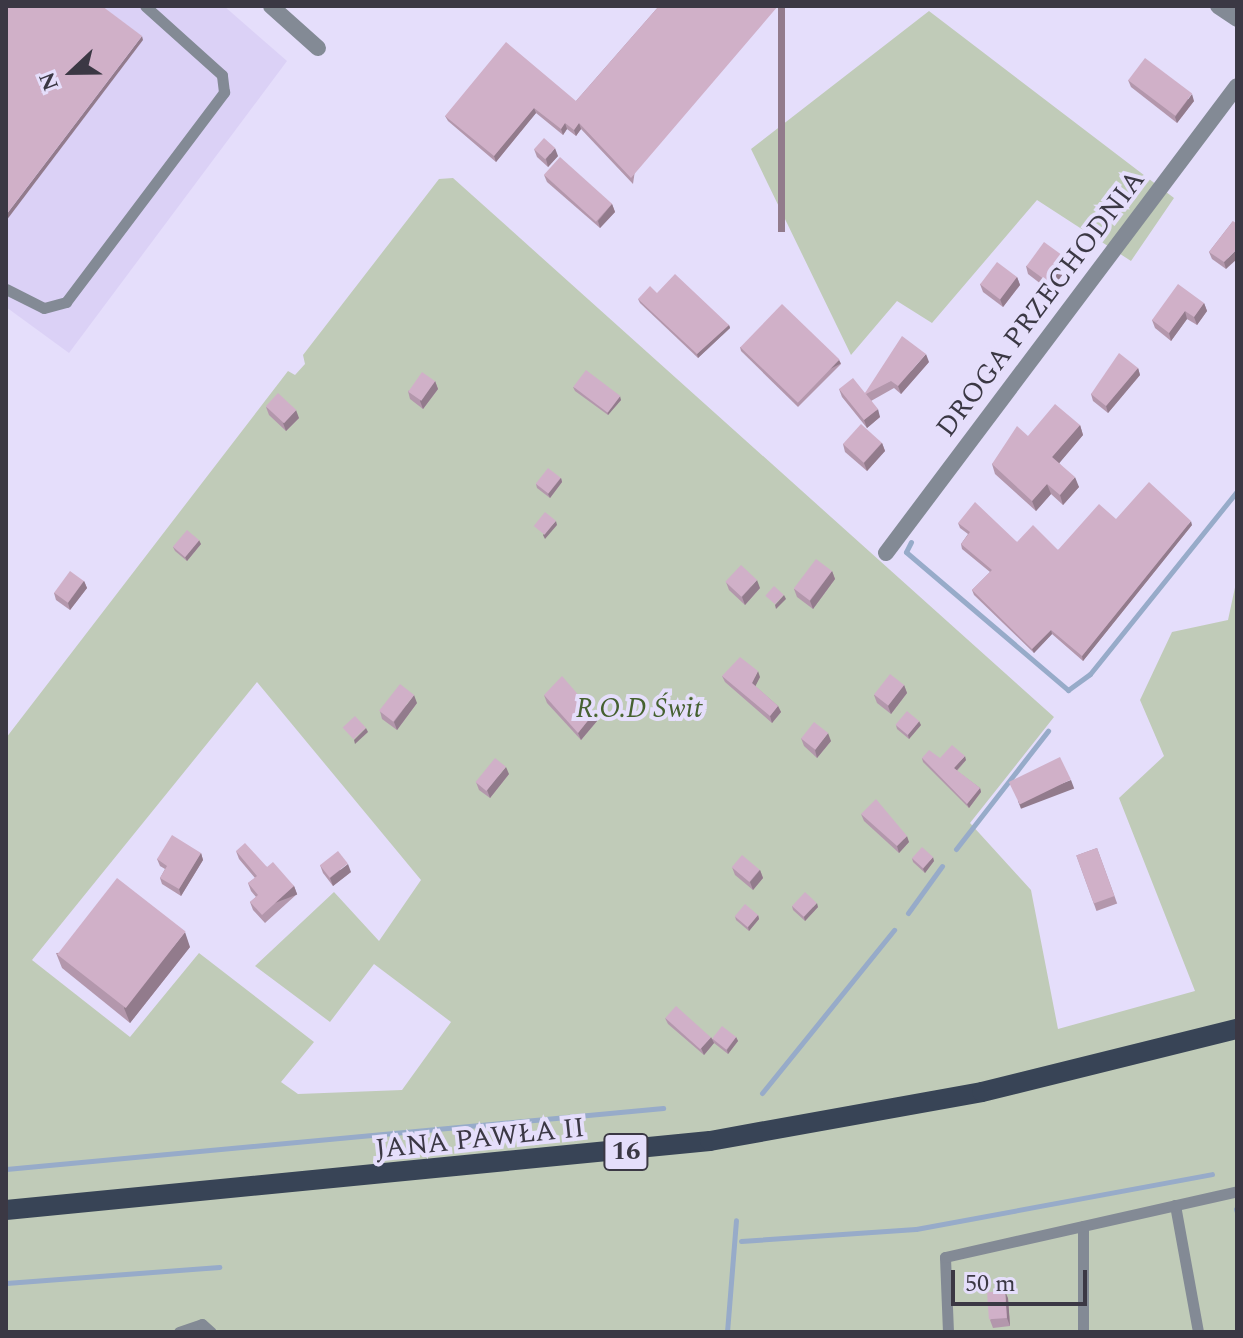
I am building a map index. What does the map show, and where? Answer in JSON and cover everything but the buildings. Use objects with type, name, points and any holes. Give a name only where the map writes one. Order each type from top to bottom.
[{"type":"main road","name":"JANA PAWŁA II","points":[[6,1210],[710,1141],[952,1098],[1237,1029]]},
{"type":"street","points":[[271,6],[318,48]]},
{"type":"street","points":[[1218,6],[1237,19]]},
{"type":"street","name":"DROGA PRZECHODNIA","points":[[886,553],[1237,86]]},
{"type":"lane","points":[[6,289],[44,308],[66,302],[224,92],[222,75],[145,6]]},
{"type":"lane","points":[[948,1332],[945,1257],[1237,1191]]},
{"type":"lane","points":[[1175,1205],[1198,1332]]},
{"type":"lane","points":[[1083,1226],[1083,1332]]},
{"type":"lane","points":[[179,1332],[202,1324],[211,1332]]},
{"type":"shaded area","points":[[6,6],[224,6],[287,61],[69,353],[6,307]]},
{"type":"green space","points":[[929,11],[1174,198],[1131,261],[1037,200],[932,323],[897,301],[851,355],[751,149]]},
{"type":"green space","name":"R.O.D Świt","points":[[453,178],[1054,717],[970,823],[1031,890],[1058,1029],[1195,991],[1119,798],[1164,756],[1140,700],[1172,632],[1228,620],[1237,578],[1237,1332],[6,1332],[6,738],[288,371],[295,375],[305,364],[303,355],[439,179]],"holes":[[[257,682],[421,880],[379,941],[334,892],[255,966],[330,1022],[374,964],[451,1022],[402,1090],[298,1094],[281,1082],[314,1042],[199,953],[130,1037],[32,960]]]},
{"type":"waterway","points":[[911,542],[906,552],[1068,690],[1090,674],[1237,491]]},
{"type":"waterway","points":[[956,849],[1048,731]]},
{"type":"waterway","points":[[908,913],[942,866]]},
{"type":"waterway","points":[[762,1093],[894,930]]},
{"type":"waterway","points":[[6,1169],[663,1108]]},
{"type":"waterway","points":[[741,1241],[916,1229],[1212,1174]]},
{"type":"waterway","points":[[727,1332],[736,1220]]},
{"type":"waterway","points":[[6,1283],[219,1267]]}]
